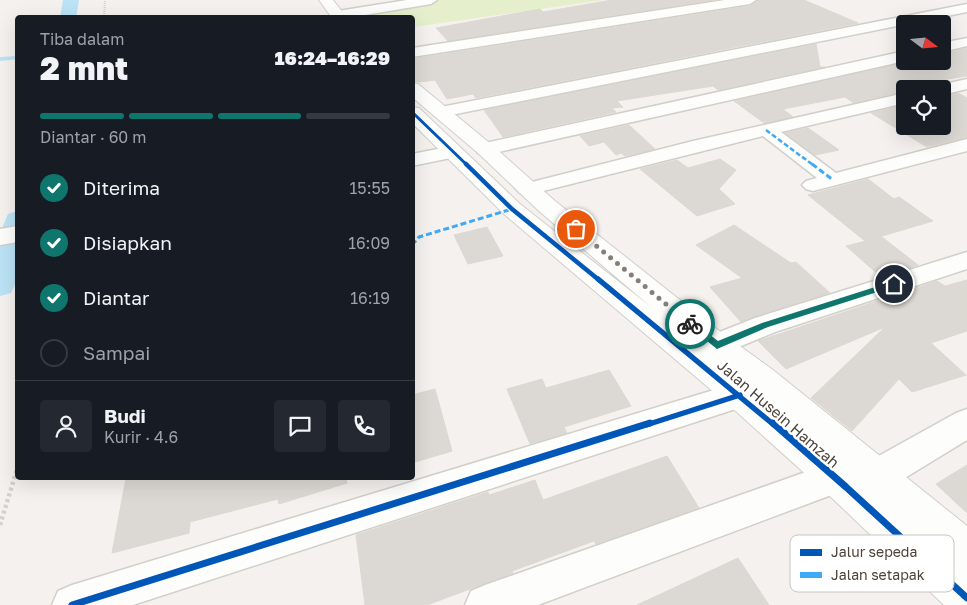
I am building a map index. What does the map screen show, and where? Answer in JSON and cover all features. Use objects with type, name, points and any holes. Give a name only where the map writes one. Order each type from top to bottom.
[{"type":"street","points":[[326,0],[338,15]]},
{"type":"street","points":[[345,15],[431,0]]},
{"type":"street","points":[[415,53],[750,0]]},
{"type":"street","points":[[427,112],[967,8]]},
{"type":"street","points":[[951,46],[967,42]]},
{"type":"street","points":[[485,149],[896,58]]},
{"type":"street","points":[[951,88],[967,84]]},
{"type":"street","name":"Jalan Husein Hamzah","points":[[415,93],[453,152],[532,203],[762,379],[948,535]]},
{"type":"street","points":[[532,203],[766,130],[896,100]]},
{"type":"street","name":"Jalan Husein Hamzah","points":[[427,112],[485,149],[532,203],[740,396],[897,535]]},
{"type":"street","points":[[766,130],[833,180]]},
{"type":"street","points":[[813,185],[967,145]]},
{"type":"street","points":[[415,159],[453,152]]},
{"type":"street","points":[[0,237],[15,234]]},
{"type":"street","points":[[717,345],[765,325],[967,260]]},
{"type":"street","points":[[72,605],[740,396]]},
{"type":"street","points":[[878,475],[967,423]]},
{"type":"street","points":[[485,605],[834,478]]},
{"type":"street","name":"Jalan Husein Hamzah","points":[[954,540],[967,551]]},
{"type":"street","name":"Jalan Husein Hamzah","points":[[954,586],[967,598]]},
{"type":"path","points":[[104,15],[105,0]]},
{"type":"path","points":[[0,525],[15,476]]},
{"type":"green space","points":[[443,0],[604,0],[415,27],[415,15],[341,15],[339,13]]},
{"type":"building","points":[[612,0],[713,0],[448,41],[436,28],[540,9],[543,12]]},
{"type":"building","points":[[758,0],[804,0],[858,23],[476,98],[473,94],[447,99],[435,80],[415,81],[415,59],[750,6]]},
{"type":"building","points":[[816,44],[820,67],[825,67],[718,90],[713,86],[617,101],[623,107],[612,108],[616,112],[503,137],[484,110]]},
{"type":"building","points":[[967,48],[967,76],[941,80],[896,80],[896,93],[854,103],[845,97],[783,109],[793,117],[764,123],[734,101],[896,64],[896,70],[951,70],[951,52]]},
{"type":"building","points":[[958,93],[967,98],[967,137],[927,147],[907,135],[951,135],[951,95]]},
{"type":"building","points":[[896,107],[896,128],[871,113]]},
{"type":"building","points":[[629,125],[655,149],[625,156],[621,153],[616,155],[604,142],[589,146],[580,136]]},
{"type":"building","points":[[808,128],[839,150],[815,155],[785,133]]},
{"type":"building","points":[[720,159],[736,170],[719,189],[735,204],[697,216],[640,169],[677,160],[688,168]]},
{"type":"building","points":[[868,179],[894,199],[899,197],[933,221],[865,241],[808,195]]},
{"type":"building","points":[[734,225],[791,263],[796,262],[830,293],[741,322],[710,287],[742,278],[696,245]]},
{"type":"building","points":[[487,227],[503,256],[468,264],[454,235]]},
{"type":"building","points":[[882,237],[918,265],[881,277],[846,246]]},
{"type":"building","points":[[967,280],[967,331],[931,343],[966,375],[912,392],[899,379],[852,431],[811,398],[885,327],[786,369],[758,341],[937,281],[945,286]]},
{"type":"building","points":[[609,370],[631,406],[564,427],[567,433],[530,444],[507,389],[542,379],[546,388]]},
{"type":"building","points":[[435,389],[452,451],[415,462],[415,394]]},
{"type":"building","points":[[667,456],[699,508],[596,544],[594,541],[427,605],[365,605],[356,535],[488,492],[489,495],[535,480],[543,500]]},
{"type":"building","points":[[967,465],[967,513],[936,484]]},
{"type":"building","points":[[126,480],[346,480],[347,483],[279,504],[278,499],[190,522],[189,533],[112,553]]},
{"type":"building","points":[[738,558],[769,605],[637,605]]},
{"type":"waterway","points":[[68,15],[71,0]]},
{"type":"waterway","points":[[0,59],[15,57]]},
{"type":"waterway","points":[[0,285],[15,231]]},
{"type":"marked path","points":[[766,130],[833,180]]},
{"type":"marked path","points":[[415,242],[419,237],[512,209]]},
{"type":"cycle path","points":[[415,115],[512,209],[740,395],[898,535]]},
{"type":"cycle path","points":[[72,605],[740,395]]},
{"type":"cycle path","points":[[954,586],[967,598]]},
{"type":"way so far","points":[[576,229],[690,324]]},
{"type":"route","points":[[690,324],[717,345],[765,325],[894,284]]}]
